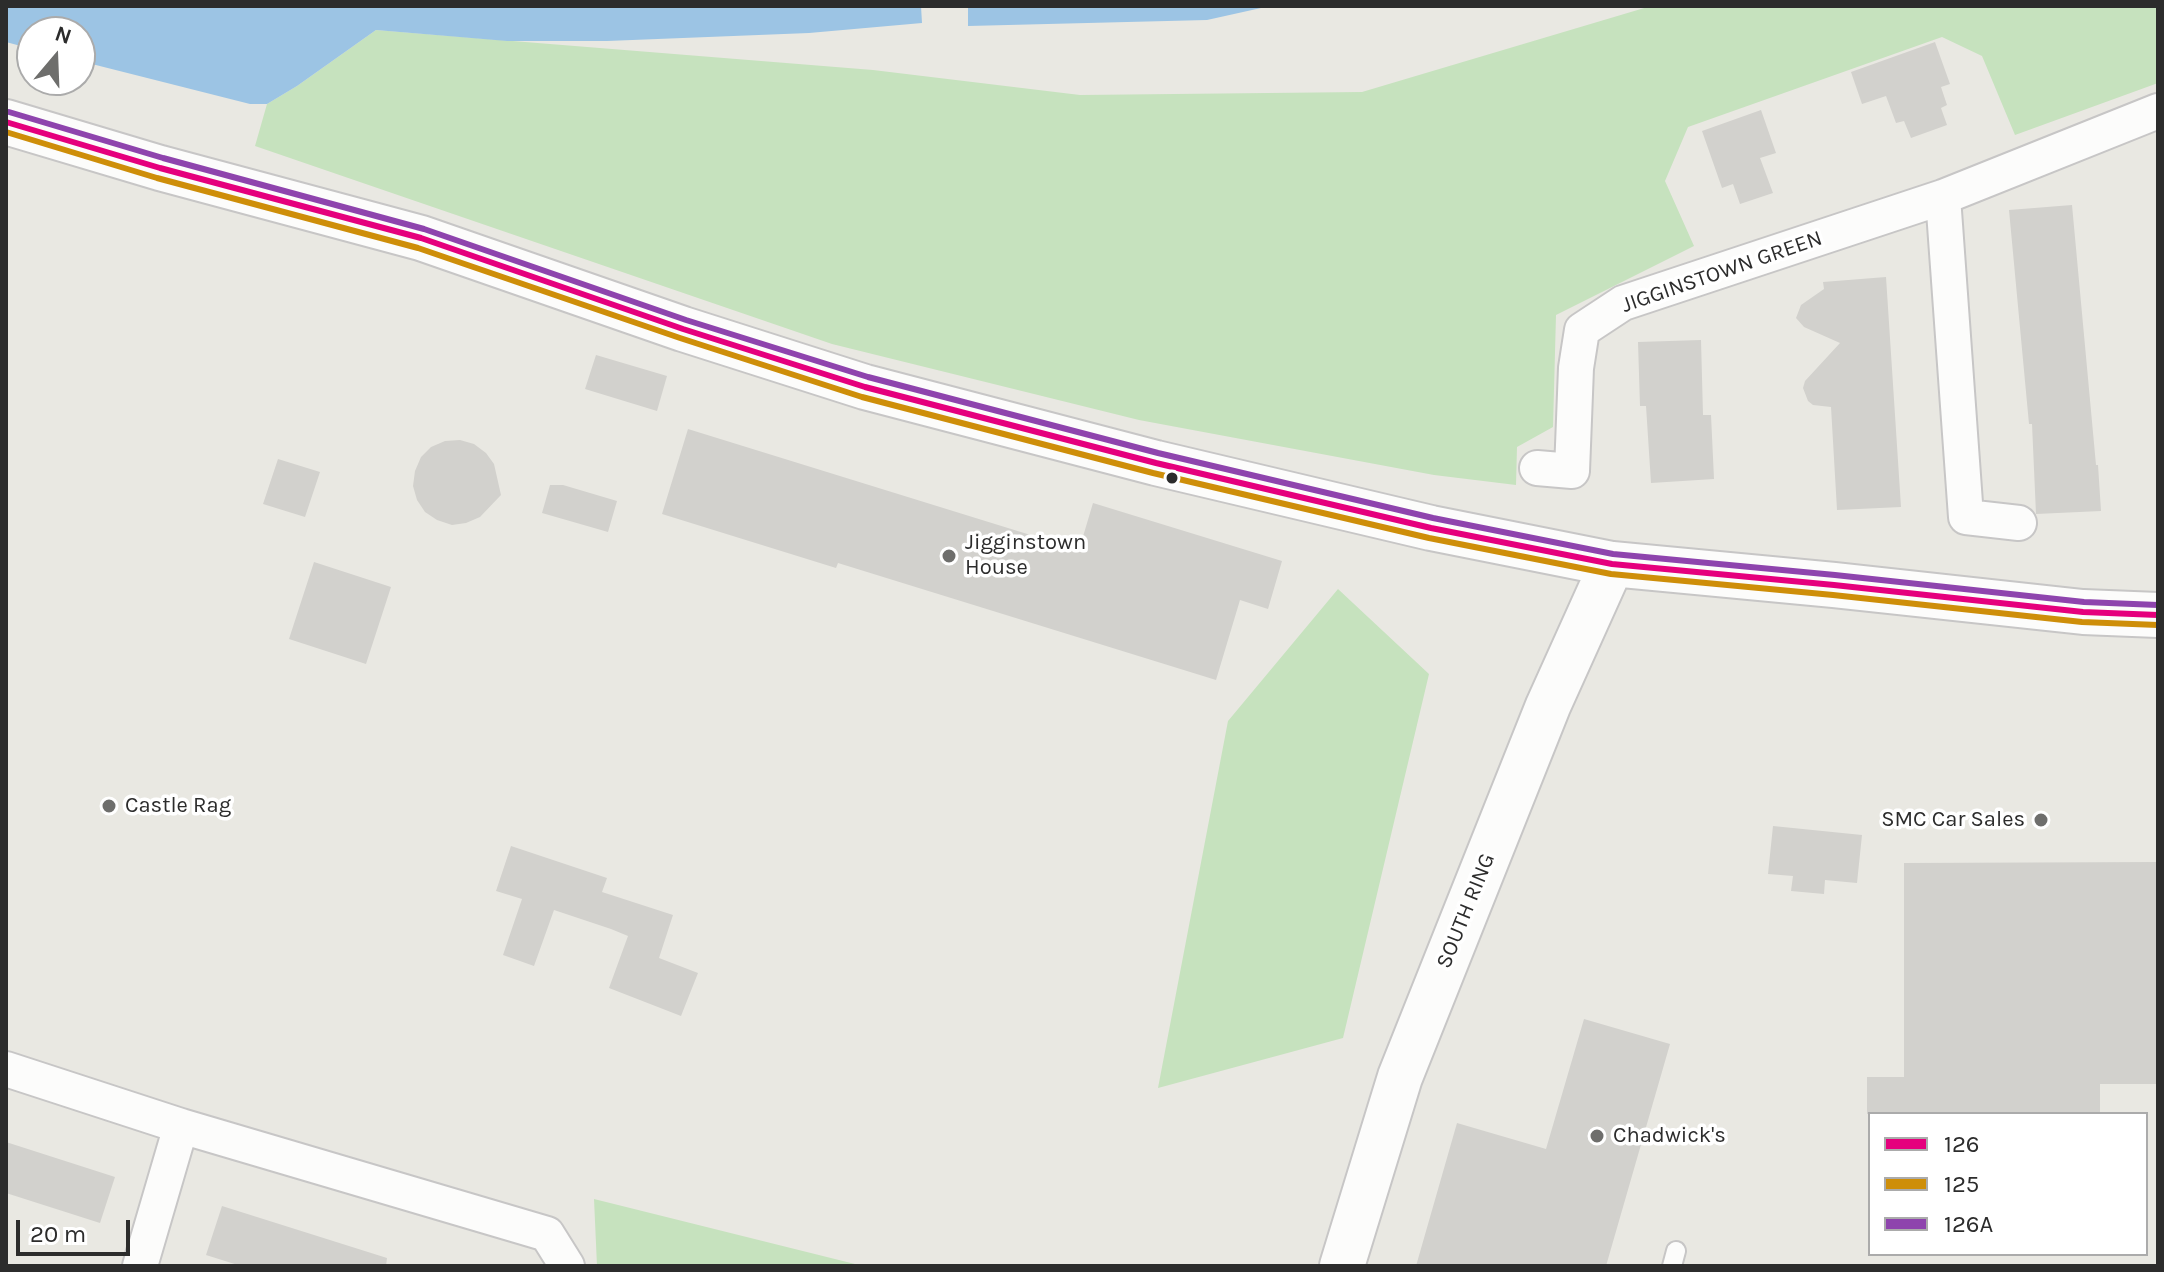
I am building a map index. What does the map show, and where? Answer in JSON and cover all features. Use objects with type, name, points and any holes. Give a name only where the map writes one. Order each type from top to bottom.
[{"type":"main road","points":[[6,122],[160,168],[421,238],[683,329],[865,387],[1156,463],[1431,528],[1612,564],[2083,612],[2158,615]]},
{"type":"main road","name":"SOUTH RING","points":[[1342,1266],[1400,1077],[1548,706],[1612,564]]},
{"type":"street","name":"JIGGINSTOWN GREEN","points":[[1537,468],[1572,471],[1576,368],[1582,330],[1623,303],[1943,197],[2158,111]]},
{"type":"street","points":[[1943,197],[1966,517],[2019,523]]},
{"type":"street","points":[[6,1069],[181,1126],[547,1234],[567,1266]]},
{"type":"street","points":[[140,1266],[181,1126]]},
{"type":"green space","points":[[1651,6],[2158,6],[2158,83],[2015,135],[1982,56],[1942,37],[1688,127],[1665,181],[1694,246],[1556,315],[1553,427],[1517,447],[1516,485],[1434,475],[1139,420],[832,344],[255,146],[267,104],[376,30],[873,70],[1080,95],[1362,92]]},
{"type":"green space","points":[[1338,589],[1429,674],[1343,1038],[1158,1088],[1228,721]]},
{"type":"green space","points":[[594,1199],[863,1266],[597,1266]]},
{"type":"water","points":[[6,6],[921,6],[922,23],[809,33],[607,41],[507,41],[376,30],[267,104],[250,104],[96,65],[96,16],[16,16],[16,45],[6,42]]},
{"type":"water","points":[[968,6],[1270,6],[1207,20],[968,26]]},
{"type":"building","points":[[1935,42],[1950,84],[1941,87],[1947,105],[1941,108],[1947,125],[1911,138],[1904,121],[1896,123],[1886,96],[1862,104],[1851,72]]},
{"type":"building","points":[[1761,110],[1776,153],[1760,158],[1773,193],[1740,204],[1733,184],[1722,188],[1702,131]]},
{"type":"building","points":[[2072,205],[2101,511],[2036,514],[2032,424],[2029,424],[2009,210]]},
{"type":"building","points":[[1886,277],[1901,507],[1837,510],[1831,407],[1813,405],[1803,388],[1805,381],[1840,343],[1804,327],[1796,318],[1801,305],[1824,289],[1823,282]]},
{"type":"building","points":[[1701,340],[1703,415],[1711,415],[1714,479],[1651,483],[1646,406],[1640,406],[1638,342]]},
{"type":"building","points":[[596,355],[667,376],[657,411],[585,389]]},
{"type":"building","name":"Jigginstown House","points":[[688,429],[1079,550],[1093,503],[1282,561],[1268,609],[1240,600],[1216,680],[838,563],[836,568],[662,514]]},
{"type":"building","points":[[460,440],[474,444],[486,453],[494,464],[501,495],[480,517],[452,525],[425,512],[413,486],[421,457],[431,447],[445,441]]},
{"type":"building","points":[[278,459],[320,472],[305,517],[263,504]]},
{"type":"building","points":[[550,485],[563,485],[617,501],[608,532],[542,513]]},
{"type":"building","points":[[314,562],[391,587],[366,664],[289,639]]},
{"type":"building","points":[[1773,826],[1862,835],[1857,883],[1825,880],[1824,894],[1791,891],[1793,876],[1768,874]]},
{"type":"building","points":[[511,846],[607,878],[602,892],[673,915],[659,958],[698,973],[681,1016],[609,988],[628,936],[611,929],[554,910],[534,966],[503,955],[522,899],[496,891]]},
{"type":"building","points":[[2158,862],[2158,1084],[2100,1084],[2100,1112],[1867,1114],[1867,1077],[1904,1077],[1904,863]]},
{"type":"building","name":"Chadwick's","points":[[1584,1019],[1670,1044],[1606,1266],[1416,1266],[1457,1123],[1546,1149]]},
{"type":"building","points":[[6,1142],[115,1177],[100,1223],[6,1193]]},
{"type":"building","points":[[222,1206],[387,1258],[386,1266],[241,1266],[206,1255]]},
{"type":"transit line","name":"126A","points":[[9,112],[163,158],[424,229],[686,320],[868,377],[1158,453],[1433,518],[1613,554],[2084,602],[2158,605]]},
{"type":"transit line","name":"126","points":[[6,122],[160,168],[421,238],[683,329],[865,387],[1156,463],[1431,528],[1612,564],[2083,612],[2158,615]]},
{"type":"transit line","name":"125","points":[[6,132],[157,178],[418,248],[862,397],[1153,473],[1429,538],[1611,574],[2082,622],[2158,625]]},
{"type":"place","name":"Jigginstown House","points":[[949,556]]},
{"type":"place","name":"Castle Rag","points":[[109,806]]},
{"type":"place","name":"SMC Car Sales","points":[[2041,820]]},
{"type":"place","name":"Chadwick's","points":[[1597,1136]]}]
